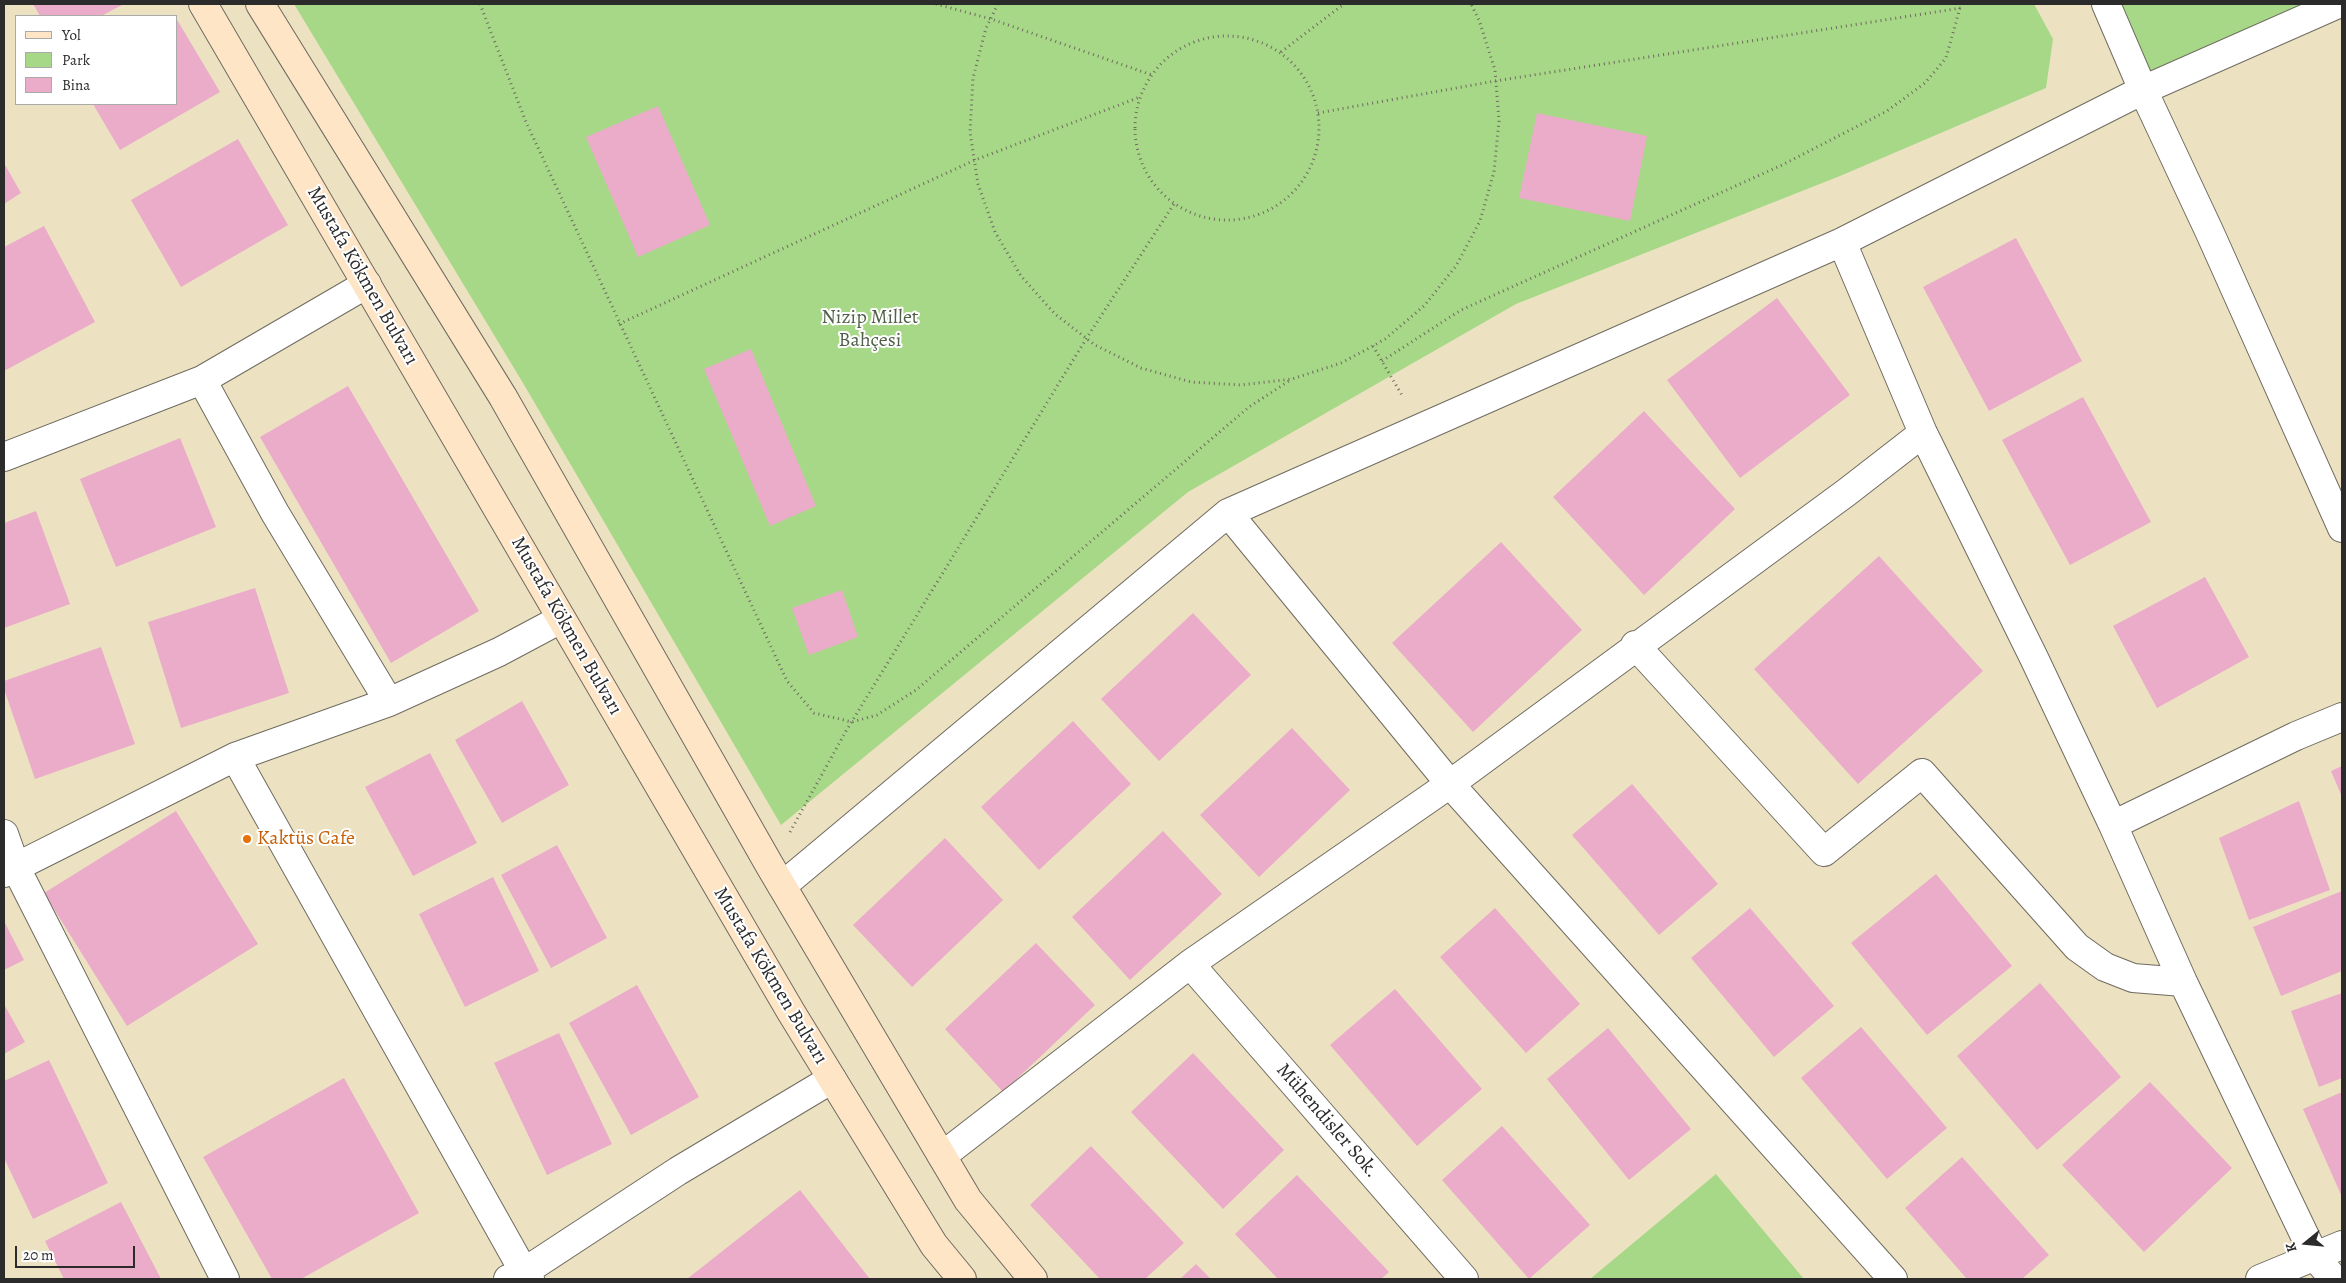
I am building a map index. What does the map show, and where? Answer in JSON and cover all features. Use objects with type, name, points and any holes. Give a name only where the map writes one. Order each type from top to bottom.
[{"type":"main road","name":"Mustafa Kökmen Bulvarı","points":[[203,4],[791,1012],[934,1246],[962,1279]]},
{"type":"main road","points":[[260,4],[503,396],[776,876],[968,1200],[1033,1279]]},
{"type":"street","points":[[2106,4],[2143,90],[2210,233],[2342,528]]},
{"type":"street","points":[[776,876],[1228,513],[1842,242],[2143,90],[2338,4]]},
{"type":"street","points":[[1842,242],[1923,433],[2113,825],[2183,982],[2315,1257],[2334,1279]]},
{"type":"street","points":[[4,457],[202,380],[367,284]]},
{"type":"street","points":[[202,380],[275,513],[389,702]]},
{"type":"street","points":[[942,1156],[1190,964],[1450,784],[1635,645],[1847,492],[1923,433]]},
{"type":"street","points":[[1228,513],[1450,784],[1893,1279]]},
{"type":"street","points":[[10,870],[235,757],[389,702],[499,652],[561,619]]},
{"type":"street","points":[[1635,645],[1824,852],[1922,773],[2077,947],[2105,967],[2133,978],[2183,982]]},
{"type":"street","points":[[2113,825],[2296,736],[2342,717]]},
{"type":"street","points":[[235,757],[520,1277],[678,1171],[832,1079]]},
{"type":"street","points":[[4,834],[10,870],[225,1279]]},
{"type":"street","name":"Mühendisler Sok.","points":[[1190,964],[1464,1279]]},
{"type":"street","points":[[2260,1279],[2342,1245]]},
{"type":"path","points":[[480,4],[526,122],[787,681],[814,712],[852,722],[877,715],[916,690],[1249,407],[1292,379]]},
{"type":"path","points":[[936,4],[991,18],[1152,75]]},
{"type":"path","points":[[998,4],[991,18],[974,78],[970,132],[978,184],[996,232],[1021,276],[1055,314],[1086,339],[1141,368],[1191,382],[1241,385],[1292,379],[1341,363],[1373,346],[1385,339],[1424,306],[1456,266],[1480,221],[1494,172],[1499,121],[1495,70],[1479,20],[1471,4]]},
{"type":"path","points":[[1281,52],[1344,4]]},
{"type":"path","points":[[1318,113],[1961,6],[1946,58],[1924,83],[1887,111],[1782,165],[1461,310],[1382,361]]},
{"type":"path","points":[[1212,37],[1244,37],[1259,41],[1281,52],[1299,69],[1311,90],[1318,113],[1319,137],[1314,160],[1302,182],[1292,193],[1266,212],[1243,219],[1219,220],[1196,214],[1174,204],[1157,187],[1144,167],[1137,144],[1136,120],[1141,96],[1152,75],[1168,57],[1189,44],[1212,37]]},
{"type":"path","points":[[619,324],[975,160],[1141,96]]},
{"type":"path","points":[[776,876],[852,722],[1086,339],[1174,204]]},
{"type":"path","points":[[1373,346],[1421,428]]},
{"type":"green space","name":"Nizip Millet Bahçesi","points":[[294,4],[2034,4],[2053,39],[2046,88],[1840,176],[1516,304],[1188,492],[781,825],[523,383]]},
{"type":"green space","points":[[2106,4],[2338,4],[2143,90]]},
{"type":"green space","points":[[1716,1174],[1804,1279],[1590,1279]]},
{"type":"building","points":[[33,4],[124,4],[103,15],[39,15]]},
{"type":"building","points":[[178,21],[220,92],[120,150],[94,105],[178,105]]},
{"type":"building","points":[[658,106],[710,225],[638,257],[586,137]]},
{"type":"building","points":[[1537,113],[1647,136],[1630,221],[1519,198]]},
{"type":"building","points":[[238,139],[288,225],[181,287],[131,200]]},
{"type":"building","points":[[4,163],[21,193],[4,204]]},
{"type":"building","points":[[44,226],[95,322],[4,371],[4,247]]},
{"type":"building","points":[[2016,238],[2082,361],[1989,411],[1923,287]]},
{"type":"building","points":[[1777,298],[1850,395],[1740,478],[1667,380]]},
{"type":"building","points":[[751,349],[816,506],[770,526],[704,369]]},
{"type":"building","points":[[348,386],[479,611],[391,663],[260,437]]},
{"type":"building","points":[[2083,397],[2151,522],[2070,565],[2002,440]]},
{"type":"building","points":[[1644,411],[1735,509],[1644,595],[1553,497]]},
{"type":"building","points":[[180,438],[216,527],[116,567],[80,479]]},
{"type":"building","points":[[36,511],[70,604],[4,628],[4,523]]},
{"type":"building","points":[[1501,542],[1582,630],[1473,732],[1392,643]]},
{"type":"building","points":[[1879,556],[1983,671],[1858,784],[1754,669]]},
{"type":"building","points":[[2205,577],[2249,657],[2157,708],[2113,626]]},
{"type":"building","points":[[255,588],[289,693],[181,728],[148,622]]},
{"type":"building","points":[[842,590],[858,637],[809,655],[792,608]]},
{"type":"building","points":[[1193,613],[1251,675],[1159,761],[1101,699]]},
{"type":"building","points":[[101,647],[135,744],[35,779],[4,689],[4,681]]},
{"type":"building","points":[[522,701],[569,785],[502,823],[455,740]]},
{"type":"building","points":[[1073,721],[1131,784],[1039,870],[981,807]]},
{"type":"building","points":[[1292,728],[1350,790],[1259,877],[1200,815]]},
{"type":"building","points":[[430,753],[477,843],[413,876],[365,787]]},
{"type":"building","points":[[2342,766],[2342,797],[2331,771]]},
{"type":"building","points":[[1632,784],[1718,884],[1659,935],[1572,835]]},
{"type":"building","points":[[2299,801],[2330,890],[2249,920],[2219,838]]},
{"type":"building","points":[[176,811],[258,944],[127,1026],[44,893]]},
{"type":"building","points":[[1163,831],[1222,894],[1130,980],[1072,917]]},
{"type":"building","points":[[945,838],[1003,900],[912,987],[853,925]]},
{"type":"building","points":[[557,845],[607,938],[551,968],[501,875]]},
{"type":"building","points":[[1936,874],[2012,966],[1927,1035],[1851,943]]},
{"type":"building","points":[[493,877],[539,971],[465,1007],[419,914]]},
{"type":"building","points":[[2342,891],[2342,971],[2281,996],[2253,927]]},
{"type":"building","points":[[1495,908],[1580,1004],[1526,1053],[1440,957]]},
{"type":"building","points":[[1750,908],[1834,1006],[1774,1057],[1691,958]]},
{"type":"building","points":[[4,921],[24,960],[4,970]]},
{"type":"building","points":[[1036,943],[1095,1005],[1003,1092],[945,1029]]},
{"type":"building","points":[[2040,983],[2121,1077],[2037,1150],[1957,1056]]},
{"type":"building","points":[[637,985],[699,1097],[631,1135],[569,1023]]},
{"type":"building","points":[[1395,989],[1482,1089],[1417,1146],[1330,1045]]},
{"type":"building","points":[[2342,993],[2342,1078],[2319,1087],[2291,1011]]},
{"type":"building","points":[[4,1004],[25,1042],[4,1054]]},
{"type":"building","points":[[1861,1027],[1947,1128],[1887,1179],[1801,1078]]},
{"type":"building","points":[[1608,1028],[1691,1129],[1629,1180],[1547,1079]]},
{"type":"building","points":[[559,1033],[612,1144],[547,1175],[494,1063]]},
{"type":"building","points":[[1193,1053],[1284,1150],[1223,1209],[1131,1112]]},
{"type":"building","points":[[49,1060],[108,1183],[33,1219],[4,1158],[4,1081]]},
{"type":"building","points":[[344,1078],[419,1213],[301,1279],[272,1279],[203,1157]]},
{"type":"building","points":[[2150,1082],[2232,1168],[2144,1252],[2062,1165]]},
{"type":"building","points":[[2342,1092],[2342,1197],[2303,1109]]},
{"type":"building","points":[[1502,1126],[1590,1225],[1529,1279],[1442,1180]]},
{"type":"building","points":[[1091,1146],[1184,1243],[1145,1279],[1100,1279],[1030,1205]]},
{"type":"building","points":[[1962,1157],[2049,1255],[2022,1279],[1967,1279],[1905,1208]]},
{"type":"building","points":[[1297,1175],[1389,1272],[1381,1279],[1278,1279],[1235,1234]]},
{"type":"building","points":[[800,1190],[870,1279],[687,1279]]},
{"type":"building","points":[[121,1202],[161,1279],[64,1279],[45,1241]]},
{"type":"building","points":[[1196,1264],[1211,1279],[1180,1279]]},
{"type":"place","name":"Kaktüs Cafe","points":[[247,839]]}]
